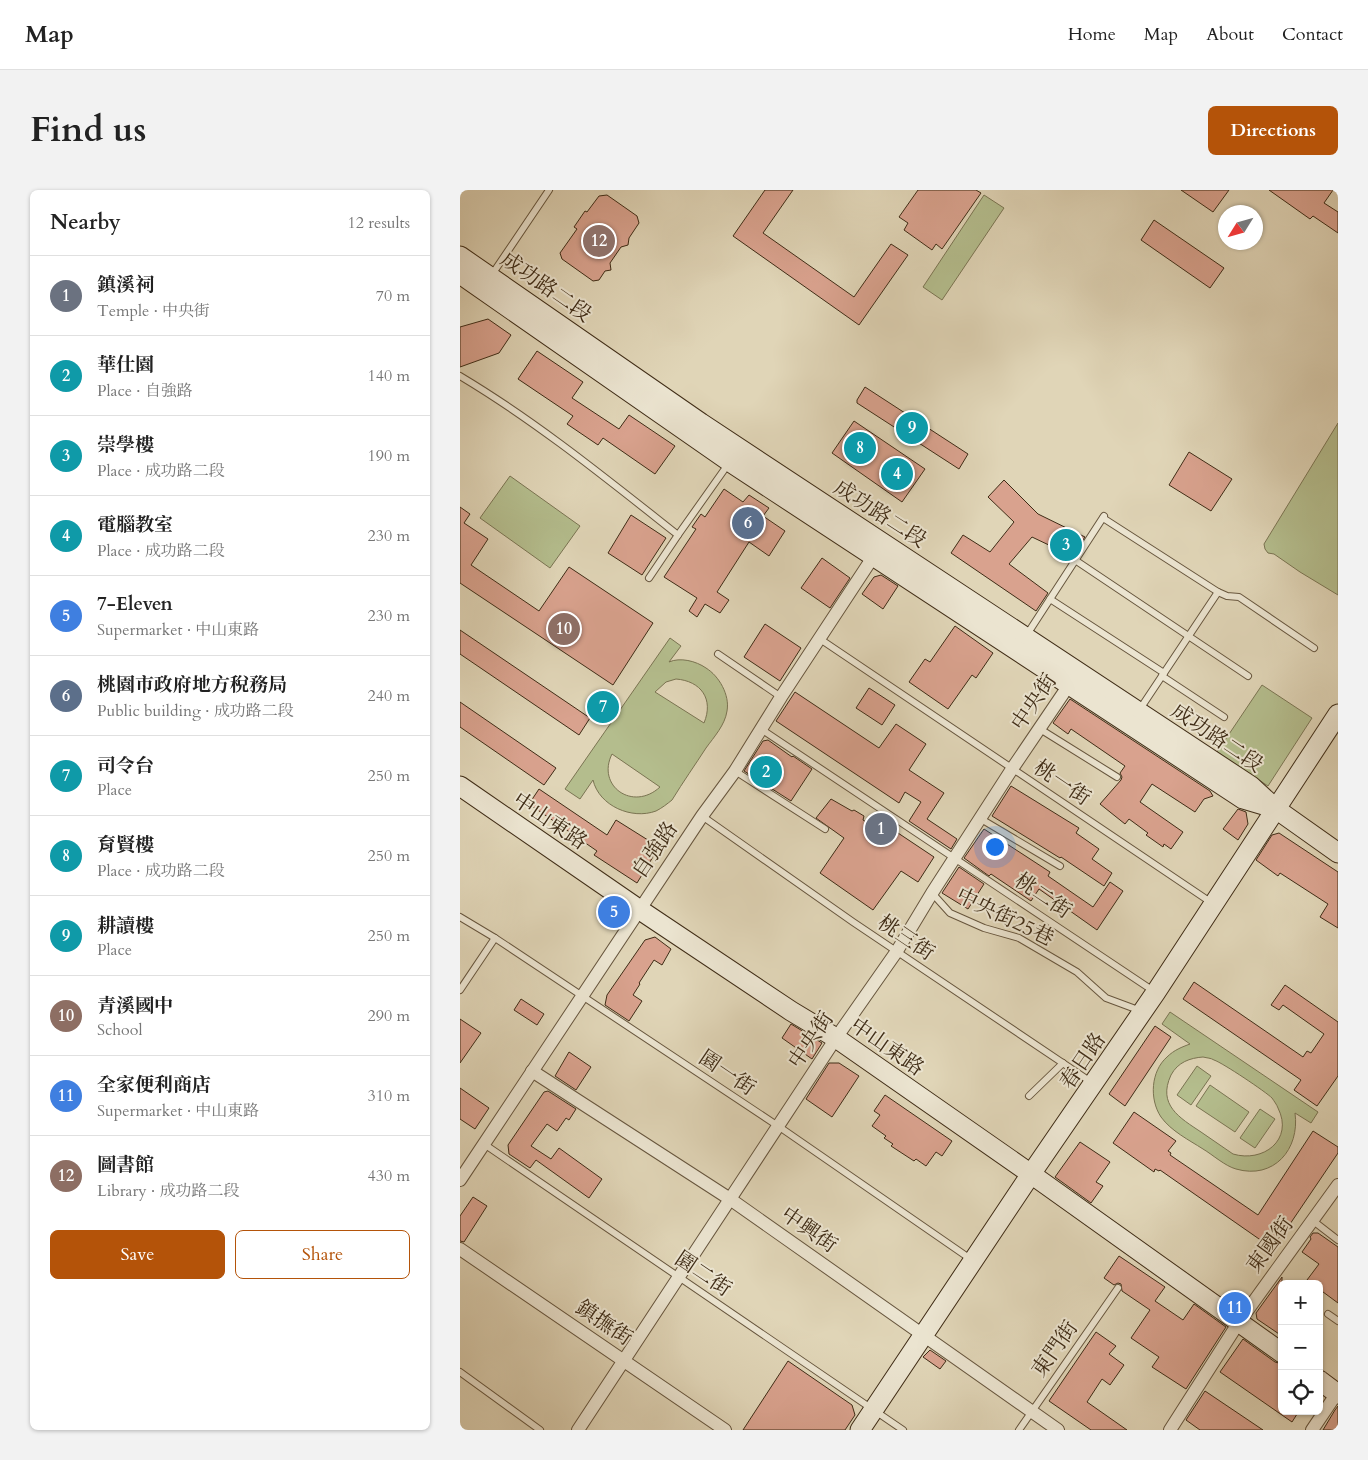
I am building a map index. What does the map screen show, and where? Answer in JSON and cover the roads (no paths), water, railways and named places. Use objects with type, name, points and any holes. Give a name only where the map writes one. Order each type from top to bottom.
[{"type":"street","name":"成功路二段","points":[[463,269],[696,420],[751,466],[1074,679],[1243,799],[1276,809]]},
{"type":"street","name":"成功路二段","points":[[487,283],[730,462],[751,466]]},
{"type":"street","name":"成功路二段","points":[[878,549],[1025,637],[1074,679],[1137,712],[1251,786],[1276,809],[1338,853]]},
{"type":"street","name":"自強路","points":[[460,1180],[702,816],[735,771],[878,549]]},
{"type":"street","name":"中央街","points":[[578,1430],[836,1038],[897,951],[1012,769],[1074,679]]},
{"type":"street","name":"春日路","points":[[860,1430],[1032,1174],[1095,1084],[1337,719]]},
{"type":"street","name":"中山東路","points":[[460,786],[640,910],[836,1038],[1032,1174],[1278,1350]]},
{"type":"street","name":"中興街","points":[[532,1071],[730,1199],[1058,1430]]},
{"type":"street","name":"東國街","points":[[1170,1430],[1239,1322],[1338,1184]]},
{"type":"street","name":"鎮撫街","points":[[460,1249],[725,1430]]},
{"type":"street","points":[[1312,1430],[1337,1394],[1323,1383]]},
{"type":"lane","points":[[487,283],[549,190]]},
{"type":"lane","points":[[460,376],[518,413],[678,535]]},
{"type":"lane","points":[[649,578],[730,462]]},
{"type":"lane","points":[[1025,637],[1103,517],[1218,592],[1227,596],[1239,597],[1314,648]]},
{"type":"lane","points":[[1075,560],[1248,676]]},
{"type":"lane","points":[[1137,712],[1218,592]]},
{"type":"lane","points":[[1050,599],[1224,717]]},
{"type":"lane","name":"桃一街","points":[[820,639],[1213,904]]},
{"type":"lane","points":[[718,654],[781,697]]},
{"type":"lane","name":"桃二街","points":[[761,729],[1156,992]]},
{"type":"lane","points":[[1040,729],[1117,777]]},
{"type":"lane","points":[[735,771],[825,829]]},
{"type":"lane","name":"桃三街","points":[[702,816],[897,951],[1095,1084]]},
{"type":"lane","points":[[981,819],[1060,866]]},
{"type":"lane","name":"中央街25巷","points":[[932,893],[950,913],[984,928],[1019,938],[1077,972],[1106,998],[1142,1012]]},
{"type":"lane","name":"園一街","points":[[460,917],[495,938],[778,1126],[973,1261]]},
{"type":"lane","points":[[460,990],[495,938]]},
{"type":"lane","points":[[1029,1096],[1063,1063]]},
{"type":"lane","name":"園二街","points":[[484,1144],[903,1430]]},
{"type":"lane","points":[[1312,1220],[1338,1240]]},
{"type":"lane","name":"東門街","points":[[1019,1430],[1118,1288]]},
{"type":"lane","points":[[1328,1314],[1338,1321]]},
{"type":"lane","points":[[460,1372],[540,1430]]},
{"type":"place","name":"圖書館","points":[[599,241]]},
{"type":"place","name":"耕讀樓","points":[[912,428]]},
{"type":"place","name":"育賢樓","points":[[860,448]]},
{"type":"place","name":"電腦教室","points":[[897,474]]},
{"type":"place","name":"桃園市政府地方稅務局","points":[[748,523]]},
{"type":"place","name":"崇學樓","points":[[1066,545]]},
{"type":"place","name":"青溪國中","points":[[564,629]]},
{"type":"place","name":"司令台","points":[[603,707]]},
{"type":"place","name":"華仕園","points":[[766,772]]},
{"type":"place","name":"鎮溪祠","points":[[881,829]]},
{"type":"place","name":"7-Eleven","points":[[614,912]]},
{"type":"place","name":"全家便利商店","points":[[1235,1308]]}]
